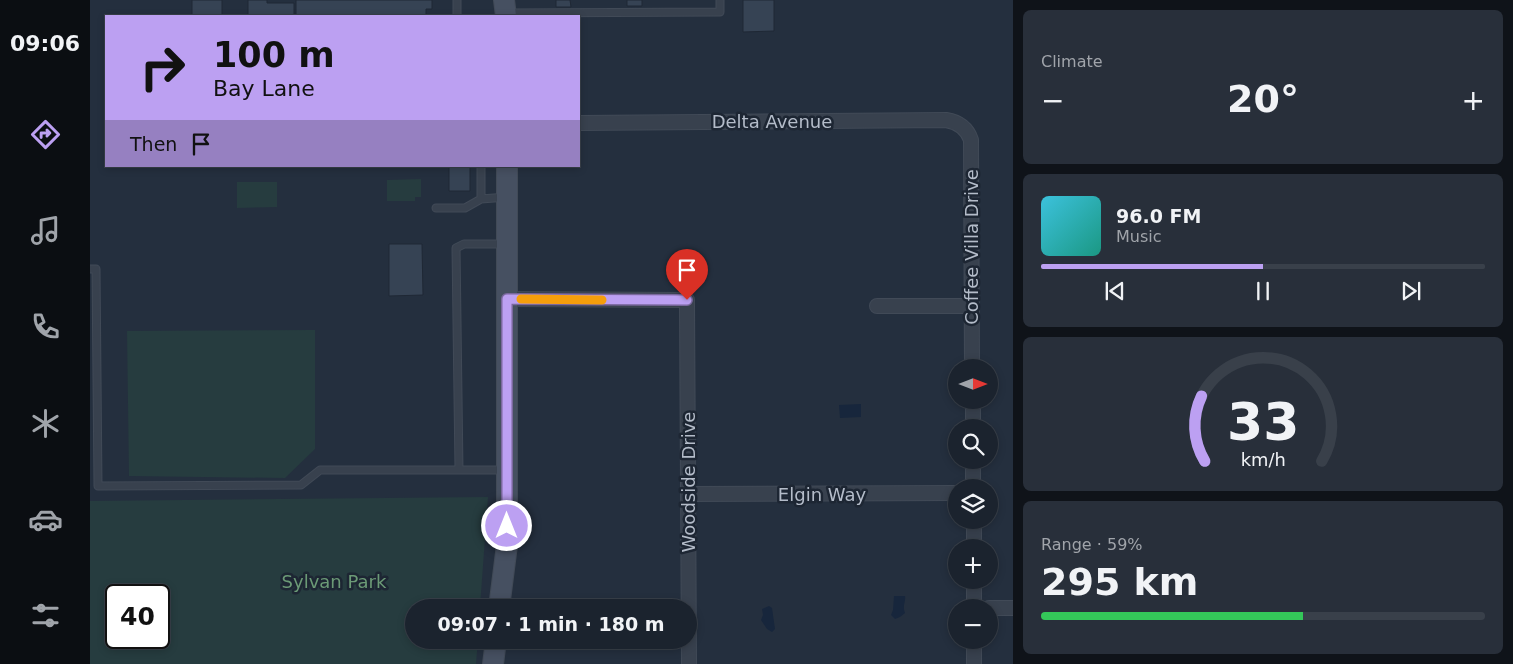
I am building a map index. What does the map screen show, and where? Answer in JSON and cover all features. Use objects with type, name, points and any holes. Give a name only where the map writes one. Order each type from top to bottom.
[{"type":"street","name":"Delta Avenue","points":[[580,123],[946,120],[956,122],[964,127]]},
{"type":"street","name":"Coffee Villa Drive","points":[[964,127],[969,134],[970,140],[972,359]]},
{"type":"street","points":[[500,599],[507,545],[507,167]]},
{"type":"street","name":"Woodside Drive","points":[[507,299],[687,300],[689,664]]},
{"type":"street","points":[[877,306],[972,306]]},
{"type":"street","name":"Elgin Way","points":[[688,494],[948,493]]},
{"type":"street","points":[[998,608],[1013,608]]},
{"type":"street","points":[[493,664],[495,649]]},
{"type":"street","points":[[974,649],[974,664]]},
{"type":"lane","points":[[457,0],[457,15]]},
{"type":"lane","points":[[505,10],[720,12],[720,0]]},
{"type":"lane","points":[[481,167],[481,200]]},
{"type":"lane","points":[[436,208],[465,208],[481,200],[507,197]]},
{"type":"lane","points":[[459,470],[456,248],[464,244],[507,244]]},
{"type":"lane","points":[[90,269],[96,269],[98,486],[301,485],[320,470],[507,470]]},
{"type":"green space","points":[[421,179],[421,197],[415,197],[415,201],[387,201],[387,180]]},
{"type":"green space","points":[[237,182],[277,182],[277,207],[237,208]]},
{"type":"green space","points":[[315,330],[315,449],[285,478],[129,476],[127,331]]},
{"type":"green space","name":"Sylvan Park","points":[[488,497],[481,599],[405,599],[405,649],[477,649],[476,664],[90,664],[90,501]]},
{"type":"water","points":[[861,404],[861,417],[840,418],[839,405]]},
{"type":"water","points":[[894,596],[905,596],[905,613],[895,619],[891,615]]},
{"type":"water","points":[[769,606],[772,608],[775,629],[772,632],[767,629],[761,620],[763,615],[762,609]]},
{"type":"building","points":[[192,0],[222,0],[222,15],[192,15]]},
{"type":"building","points":[[248,0],[267,0],[267,3],[294,3],[294,15],[248,15]]},
{"type":"building","points":[[296,0],[432,0],[432,9],[426,9],[426,15],[296,15]]},
{"type":"building","points":[[556,0],[570,0],[571,7],[556,7]]},
{"type":"building","points":[[627,0],[642,0],[642,6],[627,6]]},
{"type":"building","points":[[743,0],[774,0],[774,31],[743,32]]},
{"type":"building","points":[[449,167],[470,167],[470,191],[449,191]]},
{"type":"building","points":[[389,244],[422,244],[423,295],[389,296]]},
{"type":"slow traffic","points":[[521,299],[602,300]]},
{"type":"route","points":[[507,526],[507,299],[687,300]]}]
